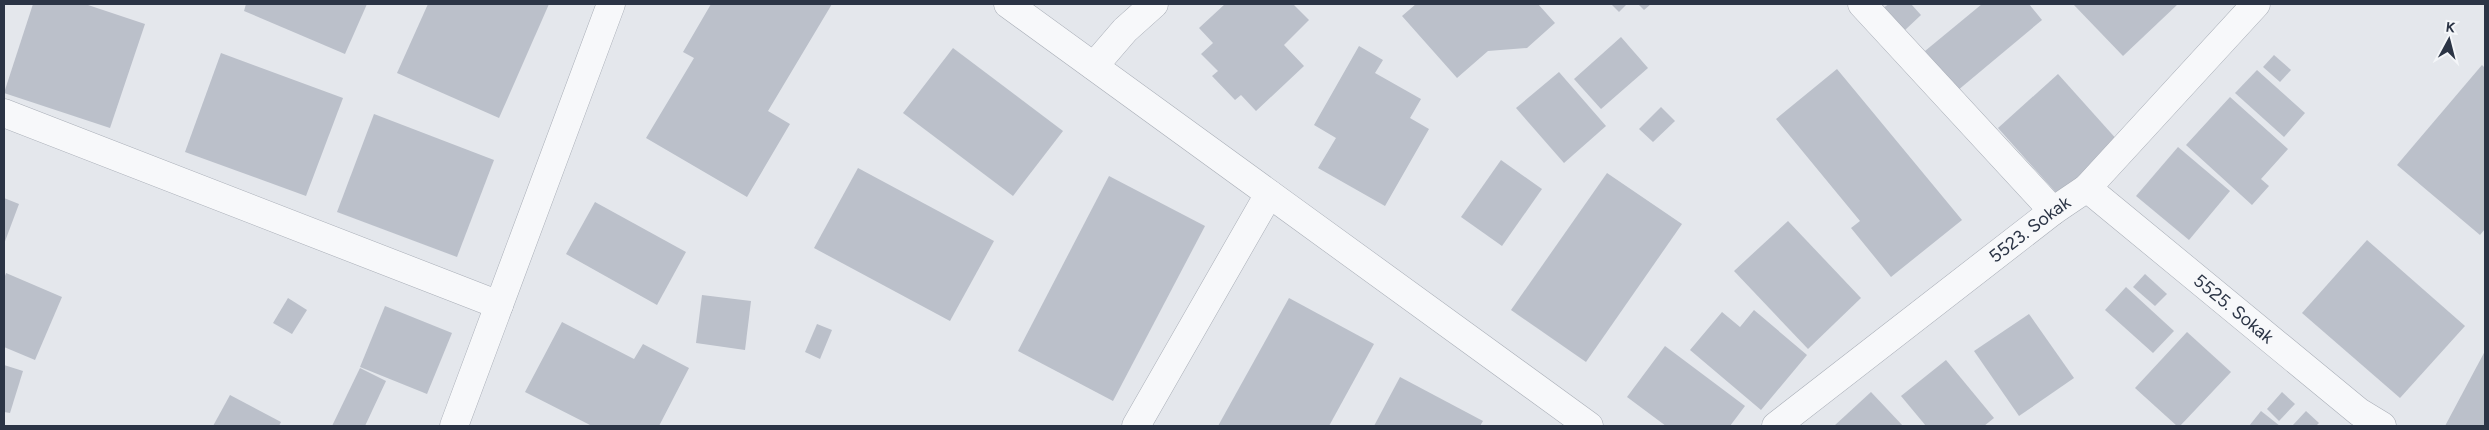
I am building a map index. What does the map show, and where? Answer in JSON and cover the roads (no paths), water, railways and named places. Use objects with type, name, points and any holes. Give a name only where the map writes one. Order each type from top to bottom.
[{"type":"street","points":[[454,426],[611,4]]},
{"type":"street","points":[[1008,4],[1589,426]]},
{"type":"street","points":[[1094,66],[1125,30],[1154,4]]},
{"type":"street","points":[[1862,4],[2053,212]]},
{"type":"street","name":"5523. Sokak","points":[[1776,426],[2053,212],[2087,188],[2256,4]]},
{"type":"street","points":[[4,112],[499,305]]},
{"type":"street","name":"5525. Sokak","points":[[2087,188],[2359,412],[2382,426]]},
{"type":"street","points":[[1136,426],[1269,194]]}]
